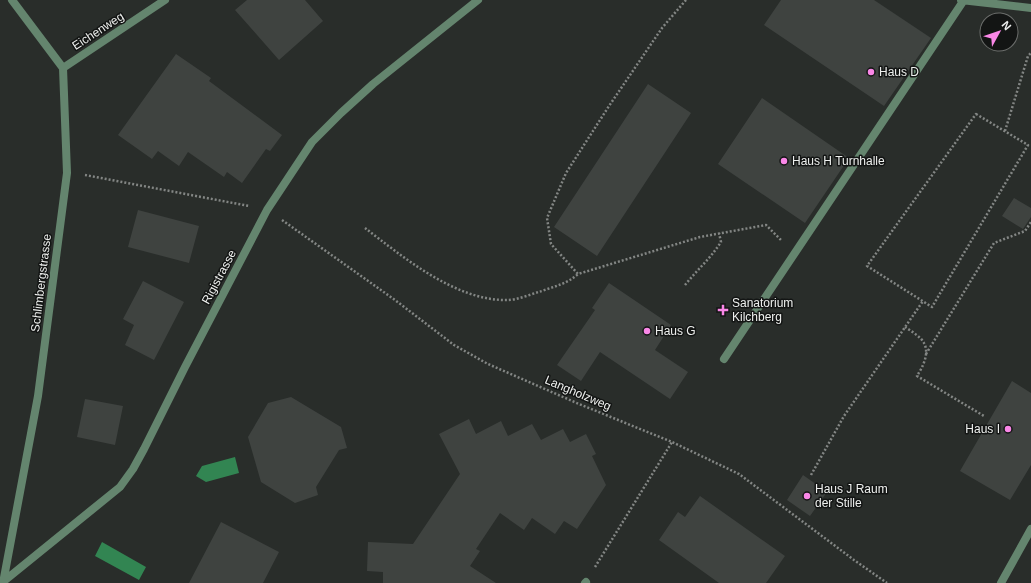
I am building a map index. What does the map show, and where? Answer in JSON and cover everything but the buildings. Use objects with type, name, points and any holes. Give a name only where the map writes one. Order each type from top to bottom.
[{"type":"street","points":[[12,0],[63,68]]},
{"type":"street","name":"Eichenweg","points":[[63,68],[165,0]]},
{"type":"street","name":"Rigistrasse","points":[[3,582],[120,488],[144,449],[267,210],[312,142],[373,84],[478,0]]},
{"type":"street","points":[[724,359],[962,0],[1031,8]]},
{"type":"street","name":"Schlimbergstrasse","points":[[3,582],[38,396],[67,173],[63,68]]},
{"type":"street","points":[[1002,583],[1031,529]]},
{"type":"path","points":[[578,274],[551,244],[547,218],[566,173],[662,28],[686,0]]},
{"type":"path","points":[[1005,130],[1028,56],[1031,53]]},
{"type":"path","points":[[976,114],[1028,145],[932,307],[923,301],[867,266],[976,114]]},
{"type":"path","points":[[87,176],[267,210]]},
{"type":"path","name":"Langholzweg","points":[[267,210],[395,300],[454,345],[488,364],[579,404],[672,442],[739,474],[887,583]]},
{"type":"path","points":[[984,416],[917,376],[923,366],[926,354],[994,242],[1025,231],[1031,222]]},
{"type":"path","points":[[365,228],[430,275],[453,287],[488,299],[508,300],[532,294],[571,280],[578,274],[700,237],[766,224],[794,255]]},
{"type":"path","points":[[685,285],[711,257],[718,247],[721,242],[720,233]]},
{"type":"path","points":[[811,475],[844,416],[923,301]]},
{"type":"path","points":[[905,327],[924,343],[926,354]]},
{"type":"path","points":[[585,583],[672,442]]},
{"type":"shaded area","points":[[235,457],[239,473],[206,482],[196,476],[202,466]]},
{"type":"shaded area","points":[[102,542],[146,567],[139,580],[95,556]]},
{"type":"place","name":"Haus D","points":[[871,72]]},
{"type":"place","name":"Haus H Turnhalle","points":[[784,161]]},
{"type":"place","name":"Sanatorium Kilchberg","points":[[723,310]]},
{"type":"place","name":"Haus G","points":[[647,331]]},
{"type":"place","name":"Haus I","points":[[1008,429]]},
{"type":"place","name":"Haus J Raum der Stille","points":[[807,496]]}]
